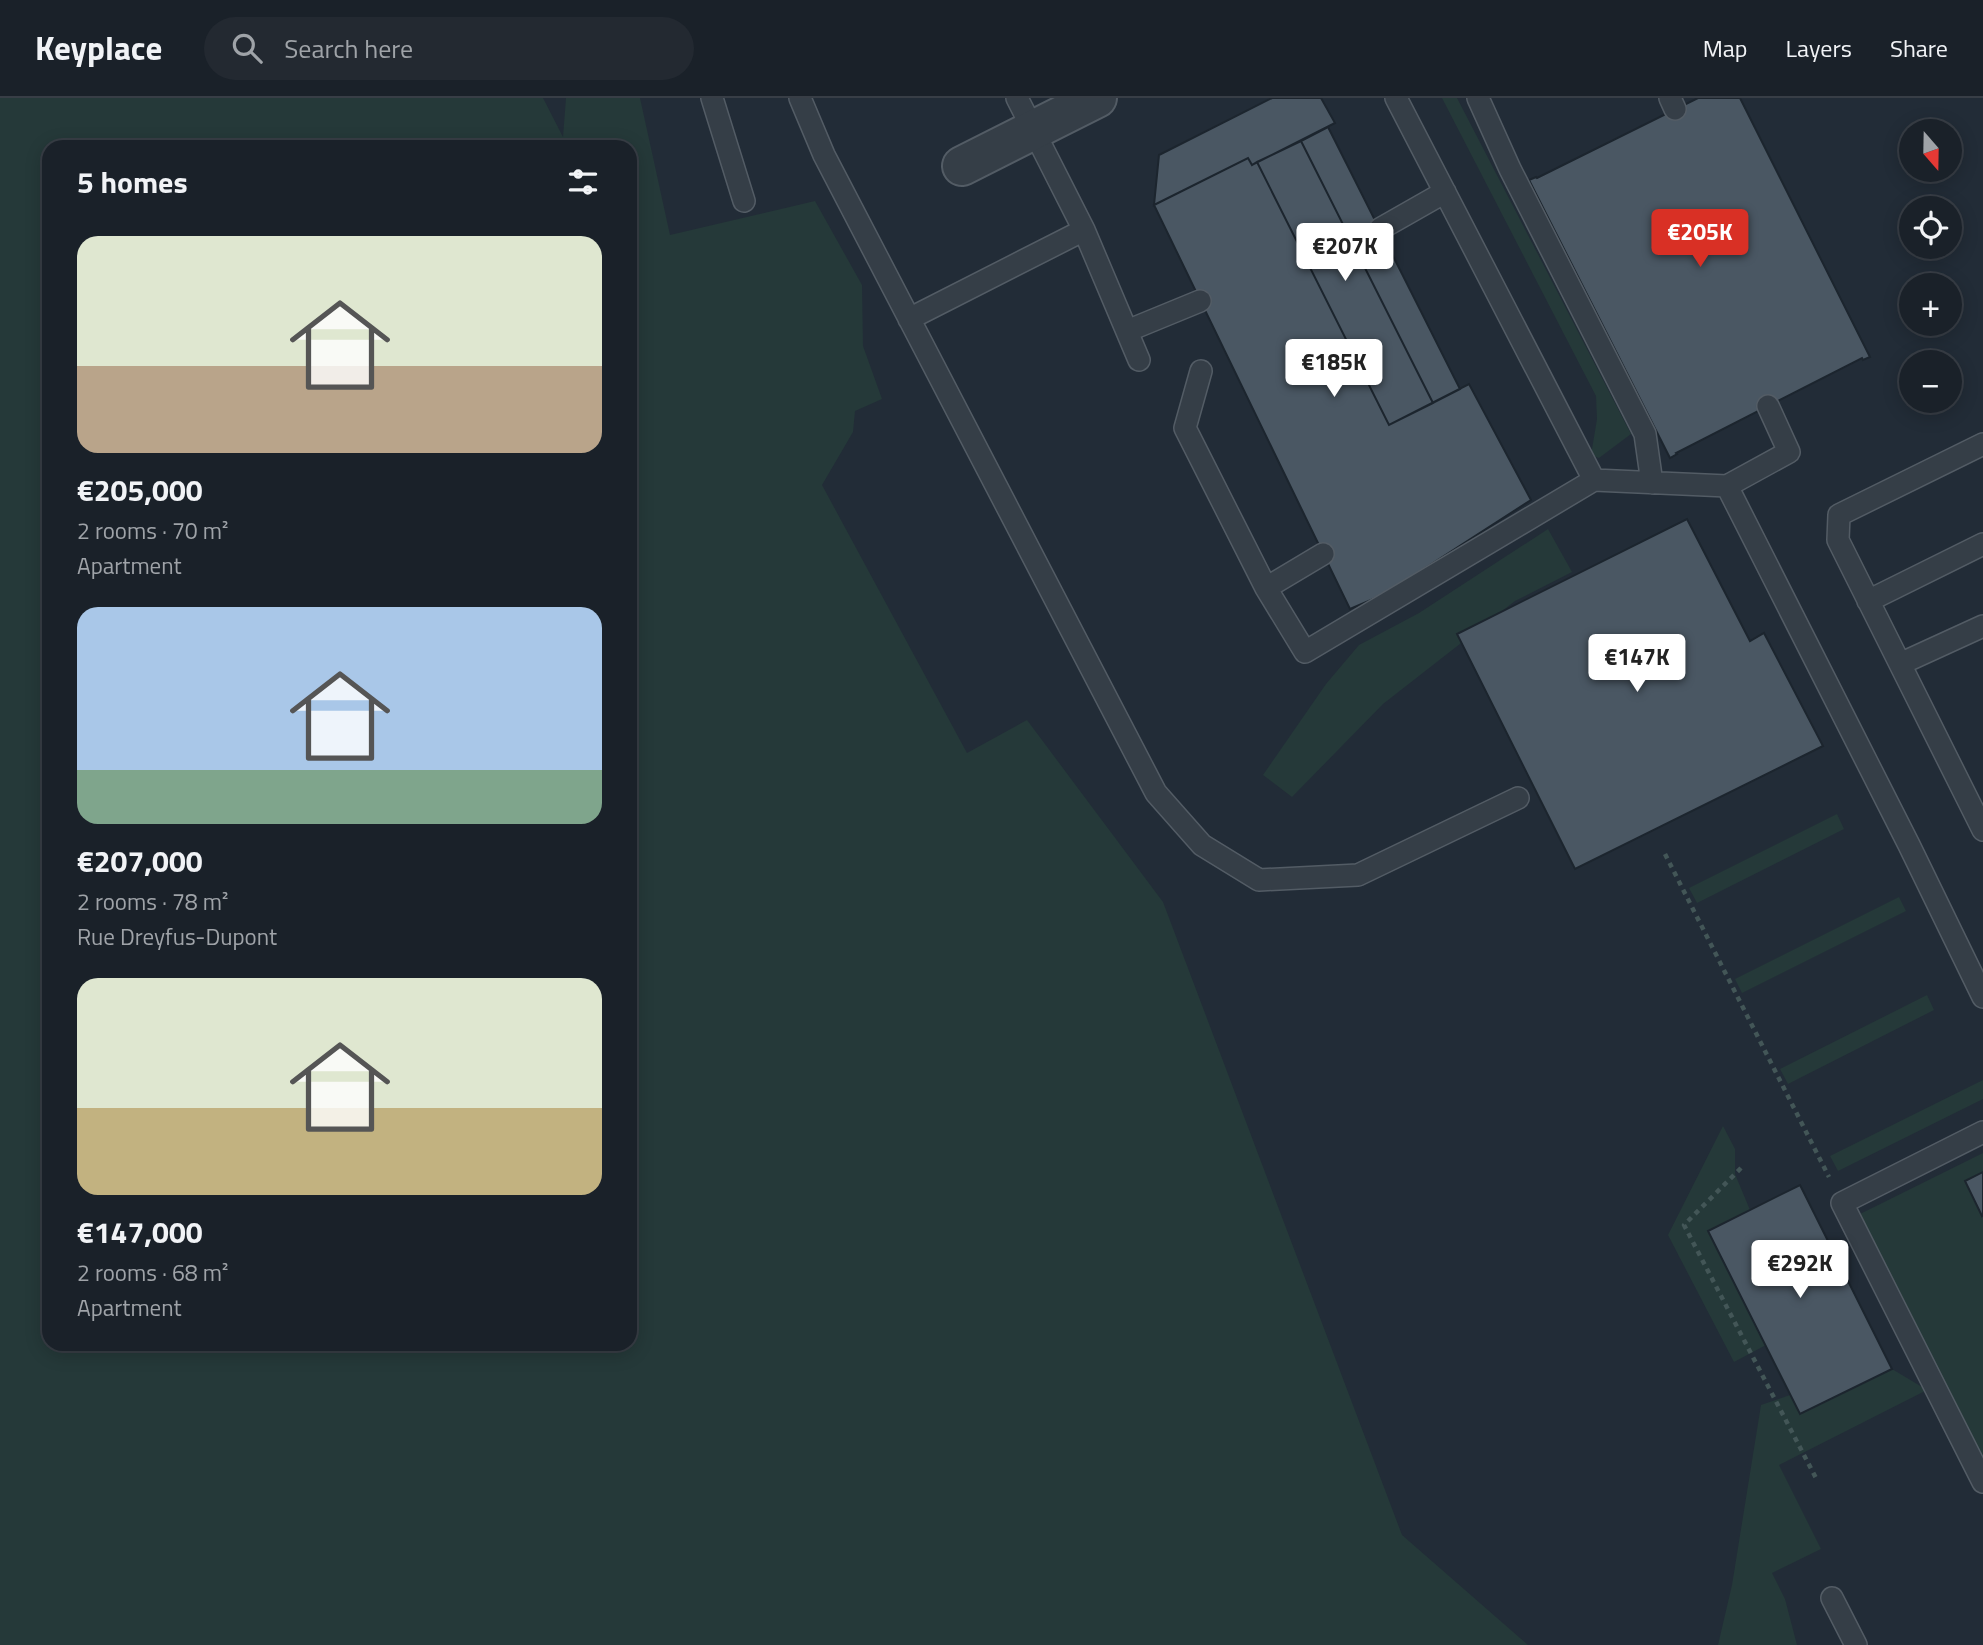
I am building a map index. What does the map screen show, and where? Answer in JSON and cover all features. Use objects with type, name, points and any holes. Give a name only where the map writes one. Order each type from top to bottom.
[{"type":"street","points":[[962,166],[1025,114],[1097,98]]},
{"type":"lane","points":[[712,98],[744,201]]},
{"type":"lane","points":[[800,98],[824,155],[1156,793],[1202,845],[1259,880],[1358,875],[1518,798]]},
{"type":"lane","points":[[1396,98],[1594,480]]},
{"type":"lane","points":[[1478,98],[1510,169],[1645,434],[1652,483]]},
{"type":"lane","points":[[1025,114],[1084,230],[1139,360]]},
{"type":"lane","points":[[1380,229],[1445,192]]},
{"type":"lane","points":[[909,319],[1084,230]]},
{"type":"lane","points":[[1126,331],[1200,301]]},
{"type":"lane","points":[[1201,371],[1185,428],[1266,588],[1305,652],[1594,480],[1727,486],[1789,452],[1768,407]]},
{"type":"lane","points":[[1983,444],[1839,515],[1838,540],[1983,830]]},
{"type":"lane","points":[[1727,486],[1983,997]]},
{"type":"lane","points":[[1868,601],[1983,544]]},
{"type":"lane","points":[[1266,588],[1323,554]]},
{"type":"lane","points":[[1900,664],[1983,626]]},
{"type":"lane","points":[[1983,1132],[1842,1203],[1983,1482]]},
{"type":"lane","points":[[1832,1598],[1856,1645]]},
{"type":"path","points":[[1665,854],[1842,1203]]},
{"type":"path","points":[[1741,1168],[1684,1226],[1817,1480]]},
{"type":"green space","points":[[0,98],[543,98],[563,137],[566,98],[640,98],[670,235],[815,201],[862,285],[863,346],[882,399],[855,411],[853,432],[822,485],[967,753],[1027,720],[1163,902],[1402,1535],[1528,1645],[0,1645]]},
{"type":"green space","points":[[1442,98],[1457,98],[1631,434],[1599,458],[1591,455],[1597,419],[1596,396]]},
{"type":"green space","points":[[1548,529],[1572,572],[1515,601],[1383,704],[1292,797],[1263,775],[1326,684],[1359,645],[1419,613]]},
{"type":"green space","points":[[1837,814],[1844,829],[1697,903],[1689,888]]},
{"type":"green space","points":[[1899,897],[1906,911],[1742,993],[1735,979]]},
{"type":"green space","points":[[1927,995],[1934,1010],[1788,1084],[1780,1069]]},
{"type":"green space","points":[[1983,1080],[1983,1099],[1838,1171],[1830,1156]]},
{"type":"green space","points":[[1723,1126],[1735,1149],[1735,1174],[1750,1210],[1766,1345],[1734,1362],[1668,1235]]},
{"type":"green space","points":[[1983,1153],[1983,1458],[1858,1215]]},
{"type":"green space","points":[[1892,1369],[1927,1390],[1779,1465],[1821,1549],[1772,1573],[1785,1599],[1797,1645],[1718,1645],[1732,1585],[1761,1405],[1790,1395],[1800,1414]]},
{"type":"building","points":[[1272,98],[1321,98],[1335,123],[1252,165],[1248,158],[1154,205],[1159,155]]},
{"type":"building","points":[[1698,98],[1740,98],[1870,357],[1863,360],[1862,358],[1670,458],[1529,180]]},
{"type":"building","points":[[1328,127],[1460,389],[1433,403],[1301,141]]},
{"type":"building","points":[[1301,141],[1433,403],[1389,425],[1257,162]]},
{"type":"building","points":[[1248,158],[1252,165],[1257,162],[1389,425],[1469,384],[1531,500],[1385,594],[1350,609],[1154,205]]},
{"type":"building","points":[[1687,519],[1750,641],[1764,633],[1823,746],[1575,869],[1457,634]]},
{"type":"building","points":[[1983,1172],[1983,1215],[1982,1216],[1965,1181]]},
{"type":"building","points":[[1800,1185],[1892,1369],[1800,1414],[1708,1231]]}]
